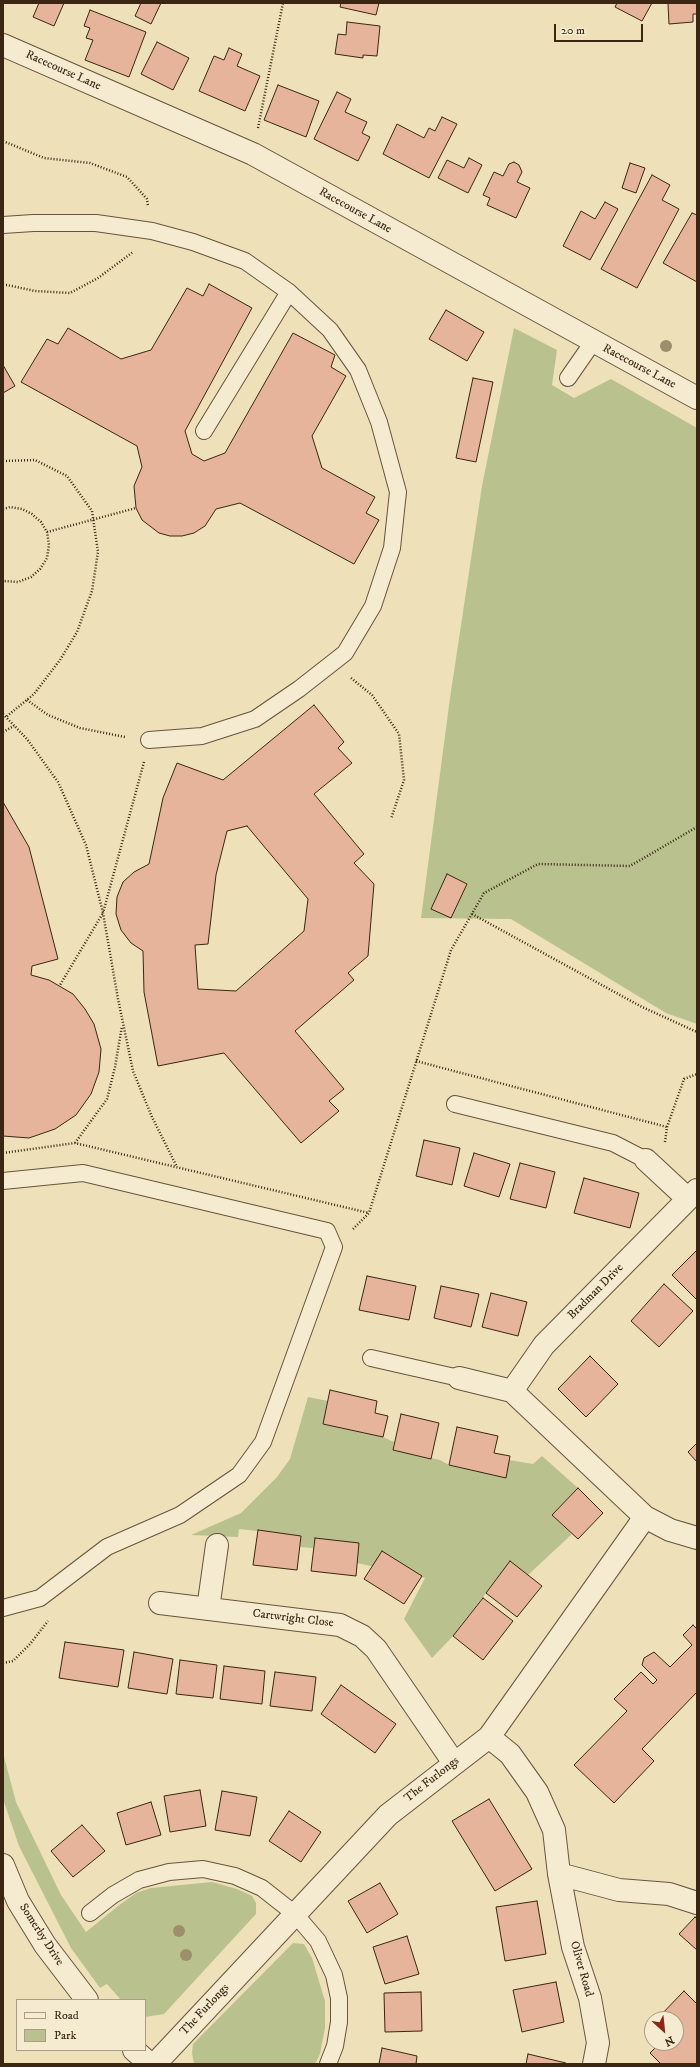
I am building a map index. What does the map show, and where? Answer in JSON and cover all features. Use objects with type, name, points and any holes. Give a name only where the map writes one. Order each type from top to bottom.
[{"type":"street","name":"Racecourse Lane","points":[[3,45],[253,154],[697,398]]},
{"type":"street","name":"Bradman Drive","points":[[512,1391],[544,1345],[693,1194],[662,1174],[646,1160]]},
{"type":"street","points":[[459,1378],[512,1391],[645,1517],[670,1530],[697,1538]]},
{"type":"street","name":"The Furlongs","points":[[155,2064],[388,1815],[489,1737],[645,1517]]},
{"type":"street","points":[[208,1609],[217,1545]]},
{"type":"street","name":"Cartwright Close","points":[[160,1603],[340,1625],[362,1636],[376,1649],[454,1763]]},
{"type":"street","name":"Oliver Road","points":[[489,1737],[510,1754],[537,1792],[554,1830],[559,1874],[573,1947],[590,1998],[598,2043],[594,2064]]},
{"type":"street","name":"Somerby Drive","points":[[3,1865],[18,1901],[45,1945],[86,1999]]},
{"type":"street","points":[[559,1874],[619,1890],[669,1894],[697,1903]]},
{"type":"street","points":[[135,2051],[150,2064]]},
{"type":"lane","points":[[3,225],[33,223],[96,223],[152,231],[193,242],[244,261],[289,292],[330,330],[358,370],[379,422],[398,492],[392,548],[373,606],[344,653],[299,689],[255,719],[202,736],[150,740]]},
{"type":"lane","points":[[204,431],[289,292]]},
{"type":"lane","points":[[568,378],[593,342]]},
{"type":"lane","points":[[454,1104],[613,1143],[646,1160]]},
{"type":"lane","points":[[3,1181],[83,1173],[327,1231],[334,1247],[263,1442],[239,1475],[180,1515],[107,1547],[40,1598],[3,1608]]},
{"type":"lane","points":[[371,1358],[459,1378]]},
{"type":"lane","points":[[90,1913],[113,1895],[139,1880],[169,1872],[203,1869],[235,1876],[262,1888],[295,1914],[318,1941],[334,1975],[339,1998],[339,2022],[335,2046],[328,2064]]},
{"type":"path","points":[[253,154],[282,3]]},
{"type":"path","points":[[3,141],[44,158],[90,163],[127,177],[147,199],[152,231],[130,255],[98,278],[70,293],[35,292],[7,284],[3,285]]},
{"type":"path","points":[[3,462],[35,460],[67,476],[92,511],[98,552],[92,591],[76,632],[60,660],[34,694],[6,717]]},
{"type":"path","points":[[47,532],[93,521],[136,508]]},
{"type":"path","points":[[3,509],[22,509],[32,514],[41,522],[47,532],[48,551],[47,558],[40,569],[30,577],[18,582],[3,581]]},
{"type":"path","points":[[332,662],[372,695],[399,734],[404,780],[391,819]]},
{"type":"path","points":[[27,700],[48,715],[80,728],[150,740],[103,913],[60,985]]},
{"type":"path","points":[[3,714],[27,739],[58,782],[86,845],[103,913],[133,1071],[152,1118],[177,1167]]},
{"type":"path","points":[[3,732],[14,726]]},
{"type":"path","points":[[334,1247],[369,1213],[450,950],[484,893],[538,864],[630,866],[697,827]]},
{"type":"path","points":[[472,914],[642,1007],[697,1032]]},
{"type":"path","points":[[75,1143],[107,1099],[116,1067],[123,1023]]},
{"type":"path","points":[[416,1061],[667,1127]]},
{"type":"path","points":[[662,1174],[667,1127],[684,1080],[697,1074]]},
{"type":"path","points":[[3,1663],[13,1661],[30,1644],[50,1618],[61,1583]]},
{"type":"green space","points":[[514,328],[557,350],[552,385],[574,398],[611,379],[697,428],[697,1024],[666,1013],[511,919],[421,918],[450,698],[482,486]]},
{"type":"green space","points":[[308,1397],[328,1401],[323,1424],[383,1437],[394,1442],[393,1450],[440,1460],[449,1465],[506,1477],[509,1460],[533,1464],[542,1456],[578,1488],[552,1515],[572,1534],[528,1575],[510,1562],[453,1636],[432,1658],[404,1619],[425,1578],[357,1563],[359,1543],[315,1538],[313,1548],[300,1547],[301,1536],[239,1529],[238,1537],[191,1535],[241,1513],[277,1477],[290,1459]]},
{"type":"green space","points":[[3,1753],[16,1802],[61,1895],[86,1932],[136,1893],[151,1888],[212,1882],[237,1889],[252,1896],[256,1903],[256,1914],[164,2014],[146,2017],[146,1999],[120,1999],[107,1984],[100,1988],[71,1948],[19,1846],[3,1799]]},
{"type":"green space","points":[[293,1943],[304,1944],[312,1958],[325,2001],[325,2028],[320,2054],[315,2064],[194,2064],[192,2053],[193,2044]]},
{"type":"building","points":[[39,3],[64,3],[54,26],[33,17]]},
{"type":"building","points":[[141,3],[161,3],[151,24],[135,16]]},
{"type":"building","points":[[341,3],[379,3],[376,15],[340,7]]},
{"type":"building","points":[[617,3],[652,3],[642,21],[615,7]]},
{"type":"building","points":[[668,3],[697,3],[697,14],[693,14],[693,22],[669,24]]},
{"type":"building","points":[[90,10],[146,32],[129,77],[85,60],[93,40],[86,38],[90,28],[84,26]]},
{"type":"building","points":[[347,22],[380,26],[377,56],[363,55],[363,58],[335,54],[338,34],[346,35]]},
{"type":"building","points":[[157,42],[189,58],[173,90],[141,74]]},
{"type":"building","points":[[229,48],[242,54],[237,66],[260,76],[245,111],[199,91],[214,56],[224,60]]},
{"type":"building","points":[[278,85],[319,101],[306,137],[264,120]]},
{"type":"building","points":[[337,92],[351,99],[345,112],[367,122],[362,133],[370,137],[358,161],[314,139]]},
{"type":"building","points":[[442,117],[457,124],[429,178],[383,154],[397,124],[424,138],[429,128],[435,131]]},
{"type":"building","points":[[469,158],[482,165],[468,193],[438,178],[447,160],[464,168]]},
{"type":"building","points":[[514,162],[519,165],[522,172],[517,182],[530,188],[516,218],[487,205],[490,198],[483,195],[494,172],[503,176],[509,164]]},
{"type":"building","points":[[630,163],[645,168],[636,193],[622,188]]},
{"type":"building","points":[[652,175],[670,185],[662,200],[679,209],[637,288],[601,269]]},
{"type":"building","points":[[605,202],[618,209],[590,260],[563,246],[581,211],[595,219]]},
{"type":"building","points":[[692,213],[697,215],[697,282],[663,263]]},
{"type":"building","points":[[209,284],[252,308],[185,431],[192,454],[204,461],[225,453],[293,333],[335,355],[331,367],[346,376],[312,436],[322,468],[375,497],[366,513],[379,520],[354,564],[240,503],[216,509],[205,526],[194,533],[182,536],[170,536],[159,533],[142,520],[136,508],[134,486],[142,467],[137,446],[21,382],[47,339],[58,344],[68,328],[121,359],[151,350],[187,288],[203,296]]},
{"type":"building","points":[[446,310],[484,332],[467,361],[429,339]]},
{"type":"building","points":[[3,365],[15,386],[3,393]]},
{"type":"building","points":[[473,378],[493,382],[476,462],[456,458]]},
{"type":"building","points":[[314,705],[344,742],[338,748],[352,763],[314,794],[364,854],[354,863],[374,884],[368,956],[348,973],[354,980],[295,1031],[344,1089],[329,1101],[339,1111],[301,1143],[224,1053],[158,1066],[144,992],[143,951],[131,943],[121,930],[116,914],[117,897],[123,882],[134,872],[149,864],[163,798],[177,763],[223,780]],"holes":[[[247,826],[308,899],[304,931],[236,991],[198,989],[195,945],[208,944],[216,875],[227,831]]]},
{"type":"building","points":[[3,802],[29,847],[58,959],[32,966],[31,975],[49,980],[73,994],[85,1009],[94,1024],[101,1049],[99,1072],[91,1094],[76,1115],[55,1129],[29,1138],[3,1136]]},
{"type":"building","points":[[447,874],[467,884],[451,918],[431,909]]},
{"type":"building","points":[[424,1140],[460,1148],[452,1185],[416,1176]]},
{"type":"building","points":[[474,1153],[510,1164],[499,1197],[464,1186]]},
{"type":"building","points":[[520,1163],[555,1172],[546,1208],[510,1199]]},
{"type":"building","points":[[584,1178],[639,1193],[630,1228],[574,1213]]},
{"type":"building","points":[[697,1250],[697,1300],[672,1275]]},
{"type":"building","points":[[367,1276],[416,1286],[409,1320],[359,1310]]},
{"type":"building","points":[[664,1284],[693,1311],[659,1347],[631,1321]]},
{"type":"building","points":[[441,1286],[479,1294],[471,1327],[434,1318]]},
{"type":"building","points":[[491,1293],[527,1302],[518,1336],[482,1327]]},
{"type":"building","points":[[590,1356],[618,1384],[586,1417],[558,1389]]},
{"type":"building","points":[[330,1390],[377,1401],[375,1413],[388,1416],[383,1437],[323,1424]]},
{"type":"building","points":[[401,1414],[439,1423],[431,1459],[393,1450]]},
{"type":"building","points":[[457,1427],[498,1436],[494,1453],[510,1456],[506,1478],[449,1465]]},
{"type":"building","points":[[697,1443],[697,1462],[688,1452]]},
{"type":"building","points":[[578,1488],[603,1513],[578,1539],[552,1515]]},
{"type":"building","points":[[258,1530],[301,1536],[297,1570],[253,1565]]},
{"type":"building","points":[[315,1538],[359,1543],[356,1576],[311,1571]]},
{"type":"building","points":[[382,1551],[422,1576],[404,1604],[364,1579]]},
{"type":"building","points":[[510,1561],[542,1586],[517,1617],[486,1593]]},
{"type":"building","points":[[483,1598],[513,1621],[483,1660],[453,1636]]},
{"type":"building","points":[[693,1625],[697,1629],[697,1692],[642,1749],[654,1761],[614,1803],[574,1765],[627,1711],[614,1699],[641,1672],[653,1684],[657,1680],[642,1665],[644,1658],[654,1652],[670,1667],[692,1645],[683,1635]]},
{"type":"building","points":[[65,1642],[124,1650],[118,1687],[59,1678]]},
{"type":"building","points":[[134,1652],[173,1659],[167,1694],[128,1688]]},
{"type":"building","points":[[180,1660],[217,1665],[213,1698],[176,1694]]},
{"type":"building","points":[[224,1666],[265,1671],[262,1704],[220,1699]]},
{"type":"building","points":[[275,1672],[316,1677],[312,1711],[270,1706]]},
{"type":"building","points":[[341,1685],[396,1724],[375,1753],[321,1714]]},
{"type":"building","points":[[200,1790],[206,1826],[170,1832],[164,1796]]},
{"type":"building","points":[[222,1791],[257,1797],[250,1836],[215,1830]]},
{"type":"building","points":[[489,1799],[532,1869],[495,1891],[452,1821]]},
{"type":"building","points":[[151,1802],[161,1835],[126,1845],[117,1813]]},
{"type":"building","points":[[289,1811],[321,1832],[301,1862],[269,1841]]},
{"type":"building","points":[[82,1825],[105,1851],[73,1877],[51,1851]]},
{"type":"building","points":[[380,1883],[398,1914],[367,1933],[348,1901]]},
{"type":"building","points":[[537,1901],[546,1954],[505,1961],[496,1907]]},
{"type":"building","points":[[695,1917],[697,1919],[697,1950],[679,1934]]},
{"type":"building","points":[[407,1936],[419,1974],[385,1984],[373,1947]]},
{"type":"building","points":[[556,1982],[564,2022],[522,2032],[513,1990]]},
{"type":"building","points":[[684,1991],[697,2004],[697,2064],[661,2064],[650,2053],[652,2051],[684,2051],[684,2011],[665,2011]]},
{"type":"building","points":[[421,1992],[422,2031],[385,2032],[384,1993]]},
{"type":"building","points":[[382,2048],[417,2056],[416,2064],[379,2064]]},
{"type":"building","points":[[528,2054],[566,2063],[566,2064],[526,2064]]}]
